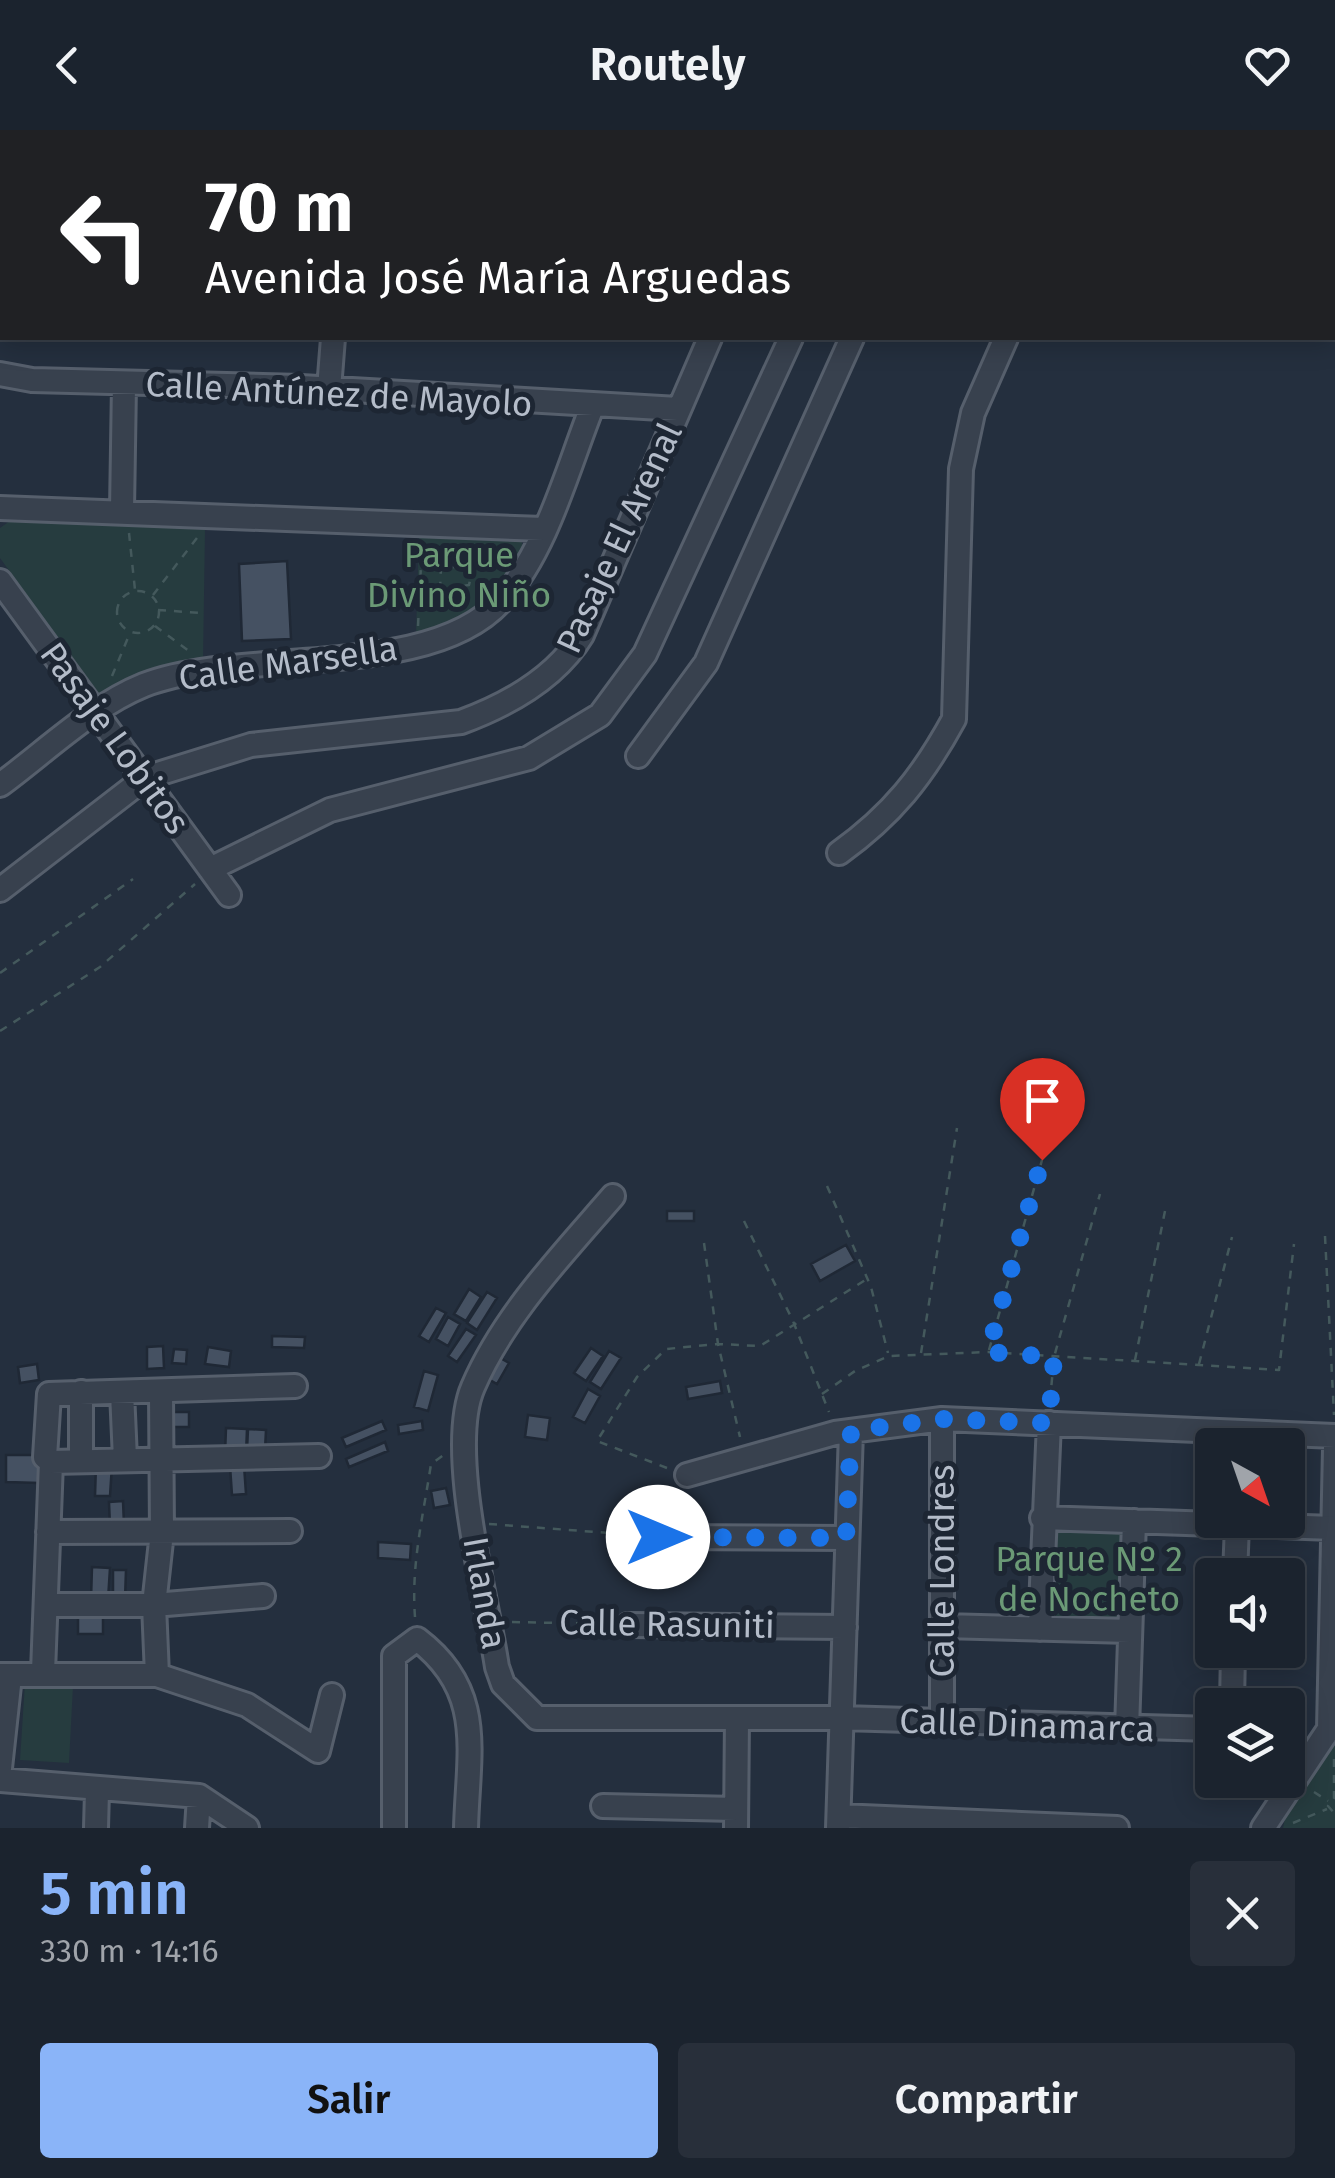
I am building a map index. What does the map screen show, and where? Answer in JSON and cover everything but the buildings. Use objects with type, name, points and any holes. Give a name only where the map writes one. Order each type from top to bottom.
[{"type":"street","points":[[328,389],[333,340]]},
{"type":"street","name":"Pasaje El Arenal","points":[[0,890],[146,778],[252,744],[461,722],[494,709],[560,667],[582,636],[709,340]]},
{"type":"street","points":[[210,869],[330,810],[529,758],[600,714],[645,654],[790,340]]},
{"type":"street","points":[[638,756],[706,663],[851,340]]},
{"type":"street","points":[[839,853],[884,821],[936,751],[954,719],[960,469],[973,413],[1005,340]]},
{"type":"street","name":"Calle Antúnez de Mayolo","points":[[0,374],[124,384],[328,389],[678,410]]},
{"type":"street","points":[[124,384],[125,518]]},
{"type":"street","name":"Calle Marsella","points":[[0,785],[99,712],[142,686],[195,671],[372,653],[436,640],[482,620],[502,600],[543,529],[592,407]]},
{"type":"street","points":[[2,510],[125,518],[216,516],[543,529]]},
{"type":"street","name":"Pasaje Lobitos","points":[[0,581],[99,712],[229,896]]},
{"type":"street","name":"Irlanda","points":[[613,1196],[533,1289],[472,1389],[464,1441],[472,1523],[503,1684],[537,1718],[842,1718]]},
{"type":"street","points":[[295,1386],[50,1394],[43,1441],[45,1457],[51,1462],[319,1456]]},
{"type":"street","points":[[80,1392],[81,1461]]},
{"type":"street","points":[[122,1392],[125,1459]]},
{"type":"street","points":[[158,1675],[154,1605],[162,1532],[161,1393]]},
{"type":"street","points":[[687,1476],[748,1456],[851,1431],[942,1419],[1335,1433]]},
{"type":"street","name":"Calle Londres","points":[[942,1419],[942,1722]]},
{"type":"street","points":[[1040,1628],[1049,1423]]},
{"type":"street","points":[[851,1431],[838,1822],[1117,1828]]},
{"type":"street","points":[[1305,1766],[1333,1737],[1335,1448]]},
{"type":"street","points":[[44,1672],[51,1462]]},
{"type":"street","points":[[1042,1518],[1195,1523]]},
{"type":"street","points":[[1127,1729],[1134,1521]]},
{"type":"street","points":[[1305,1527],[1332,1528]]},
{"type":"street","points":[[48,1532],[290,1532]]},
{"type":"street","points":[[658,1537],[846,1538]]},
{"type":"street","points":[[46,1605],[154,1605],[263,1596]]},
{"type":"street","name":"Calle Rasuniti","points":[[628,1624],[844,1627]]},
{"type":"street","points":[[944,1626],[1130,1631]]},
{"type":"street","points":[[394,1828],[394,1656],[416,1639],[456,1676],[465,1699],[469,1726],[466,1828]]},
{"type":"street","points":[[0,1768],[5,1675],[158,1675],[247,1705],[318,1750],[332,1696]]},
{"type":"street","points":[[604,1806],[736,1819],[738,1718]]},
{"type":"street","name":"Calle Dinamarca","points":[[842,1718],[1195,1729]]},
{"type":"street","points":[[0,1780],[97,1791],[200,1796],[247,1828]]},
{"type":"street","points":[[96,1828],[97,1791]]},
{"type":"street","points":[[197,1828],[200,1796]]},
{"type":"street","points":[[1263,1828],[1282,1798]]},
{"type":"path","points":[[152,596],[216,516]]},
{"type":"path","points":[[125,518],[135,591]]},
{"type":"path","points":[[418,633],[422,538]]},
{"type":"path","points":[[440,589],[441,568],[473,566],[500,543]]},
{"type":"path","points":[[473,566],[469,585],[475,593]]},
{"type":"path","points":[[419,610],[440,589],[469,585]]},
{"type":"path","points":[[135,591],[152,596],[158,610],[154,625],[143,632],[130,631],[120,623],[118,610],[123,598],[135,591]]},
{"type":"path","points":[[158,610],[201,614]]},
{"type":"path","points":[[154,625],[200,660]]},
{"type":"path","points":[[110,680],[130,631]]},
{"type":"path","points":[[0,1031],[100,967],[148,930],[210,869]]},
{"type":"path","points":[[0,973],[133,879]]},
{"type":"path","points":[[921,1354],[958,1128]]},
{"type":"path","points":[[988,1352],[1042,1160]]},
{"type":"path","points":[[827,1186],[867,1278],[888,1356]]},
{"type":"path","points":[[1049,1423],[1054,1357],[1100,1194]]},
{"type":"path","points":[[1135,1362],[1165,1212]]},
{"type":"path","points":[[744,1220],[822,1394],[854,1371],[888,1356],[921,1354],[988,1352],[1279,1370],[1294,1244]]},
{"type":"path","points":[[1198,1366],[1232,1236]]},
{"type":"path","points":[[1325,1236],[1335,1433]]},
{"type":"path","points":[[704,1243],[734,1424],[748,1456]]},
{"type":"path","points":[[687,1476],[597,1441],[637,1377],[666,1349],[718,1344],[760,1346],[867,1278]]},
{"type":"path","points":[[416,1639],[412,1572],[431,1464],[464,1441]]},
{"type":"path","points":[[472,1523],[658,1537]]},
{"type":"path","name":"Calle Rasuniti","points":[[490,1621],[628,1624]]},
{"type":"path","points":[[1328,1809],[1335,1798],[1333,1737]]},
{"type":"path","points":[[1305,1781],[1329,1802]]},
{"type":"path","points":[[1328,1809],[1335,1814]]},
{"type":"path","points":[[1284,1827],[1328,1809]]},
{"type":"green space","points":[[14,518],[205,529],[203,662],[104,702],[0,558],[0,528]]},
{"type":"green space","name":"Parque Divino Niño","points":[[419,536],[521,539],[523,547],[502,581],[480,604],[453,620],[416,634]]},
{"type":"green space","name":"Parque Nº 2 de Nocheto","points":[[1053,1531],[1128,1533],[1126,1627],[1047,1626]]},
{"type":"green space","points":[[25,1683],[73,1686],[69,1763],[20,1760]]},
{"type":"green space","points":[[1331,1745],[1335,1745],[1335,1828],[1283,1828],[1296,1798],[1305,1798],[1305,1785]]},
{"type":"route","points":[[658,1537],[846,1538],[851,1431],[942,1419],[1049,1423],[1054,1357],[988,1352],[1042,1160]]}]
